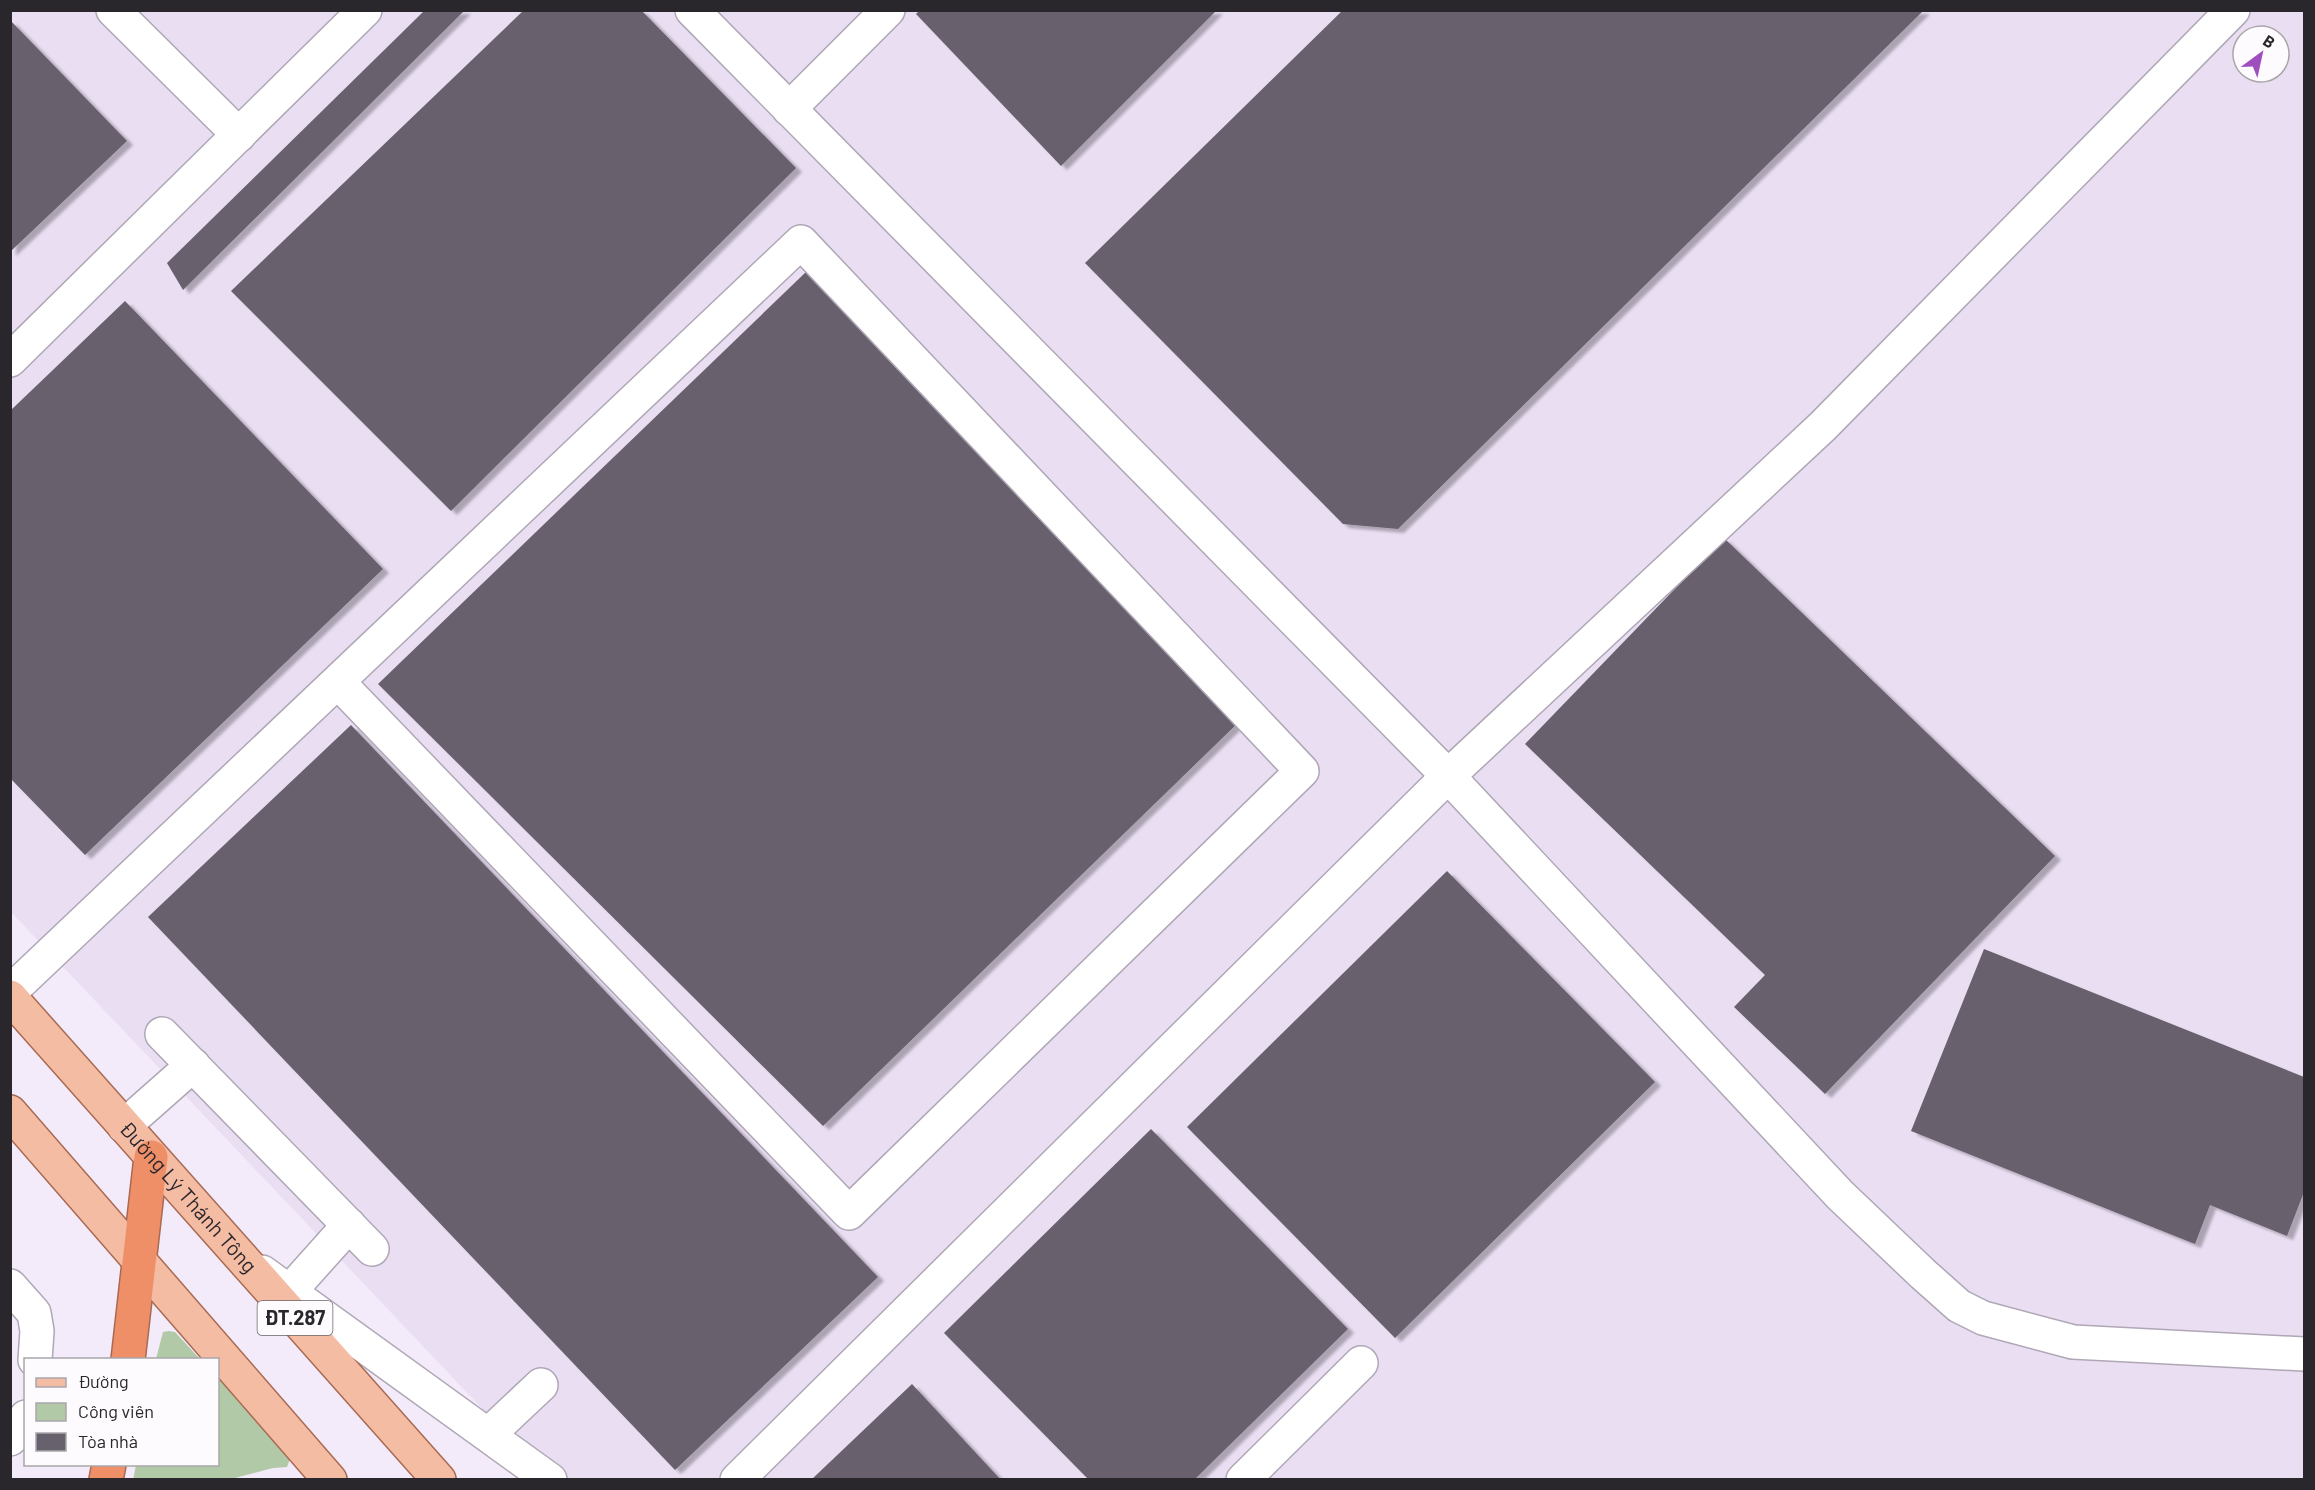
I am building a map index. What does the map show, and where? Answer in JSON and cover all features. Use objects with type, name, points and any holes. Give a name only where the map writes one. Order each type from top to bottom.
[{"type":"highway","points":[[128,1358],[151,1157]]},
{"type":"main road","name":"Đường Lý Thánh Tông","points":[[10,997],[439,1479]]},
{"type":"main road","points":[[10,1112],[330,1479]]},
{"type":"street","points":[[113,10],[239,135]]},
{"type":"street","points":[[10,360],[365,10]]},
{"type":"street","points":[[692,10],[1448,776],[1840,1195],[1959,1306],[1983,1318],[2073,1342],[2304,1354]]},
{"type":"street","points":[[789,109],[888,10]]},
{"type":"street","points":[[737,1479],[1448,776],[1823,426],[2233,10]]},
{"type":"street","points":[[10,992],[338,681],[801,242],[1302,771],[849,1213],[338,681]]},
{"type":"street","points":[[162,1034],[372,1249]]},
{"type":"street","points":[[124,1126],[193,1065]]},
{"type":"street","points":[[290,1291],[349,1225]]},
{"type":"street","points":[[242,1258],[550,1479]]},
{"type":"street","points":[[10,1286],[34,1312],[37,1331],[35,1358]]},
{"type":"street","points":[[1243,1479],[1361,1364]]},
{"type":"street","points":[[489,1434],[541,1385]]},
{"type":"street","points":[[10,1438],[24,1426]]},
{"type":"shaded area","points":[[11,11],[2304,11],[2304,1479],[549,1479],[11,912]]},
{"type":"green space","points":[[163,1332],[175,1332],[199,1358],[156,1358]]},
{"type":"green space","points":[[219,1379],[288,1454],[290,1459],[287,1467],[273,1468],[231,1479],[133,1480],[136,1466],[219,1466]]},
{"type":"building","points":[[425,10],[465,10],[183,290],[167,263]]},
{"type":"building","points":[[524,10],[641,10],[796,168],[451,511],[231,291]]},
{"type":"building","points":[[920,10],[1217,10],[1061,166],[916,14]]},
{"type":"building","points":[[1343,10],[1924,10],[1398,529],[1343,524],[1085,263]]},
{"type":"building","points":[[10,20],[127,141],[10,252]]},
{"type":"building","points":[[807,271],[1243,718],[823,1126],[378,684]]},
{"type":"building","points":[[125,301],[383,569],[85,855],[10,778],[10,411]]},
{"type":"building","points":[[1724,538],[2055,856],[1825,1094],[1734,1007],[1765,975],[1525,744]]},
{"type":"building","points":[[351,725],[878,1277],[675,1470],[148,917]]},
{"type":"building","points":[[1447,871],[1655,1082],[1395,1338],[1187,1127]]},
{"type":"building","points":[[1984,949],[2304,1077],[2304,1192],[2287,1236],[2210,1205],[2195,1244],[1911,1131]]},
{"type":"building","points":[[1151,1129],[1348,1329],[1194,1480],[1089,1480],[944,1333]]},
{"type":"building","points":[[912,1384],[1001,1480],[811,1480]]}]
